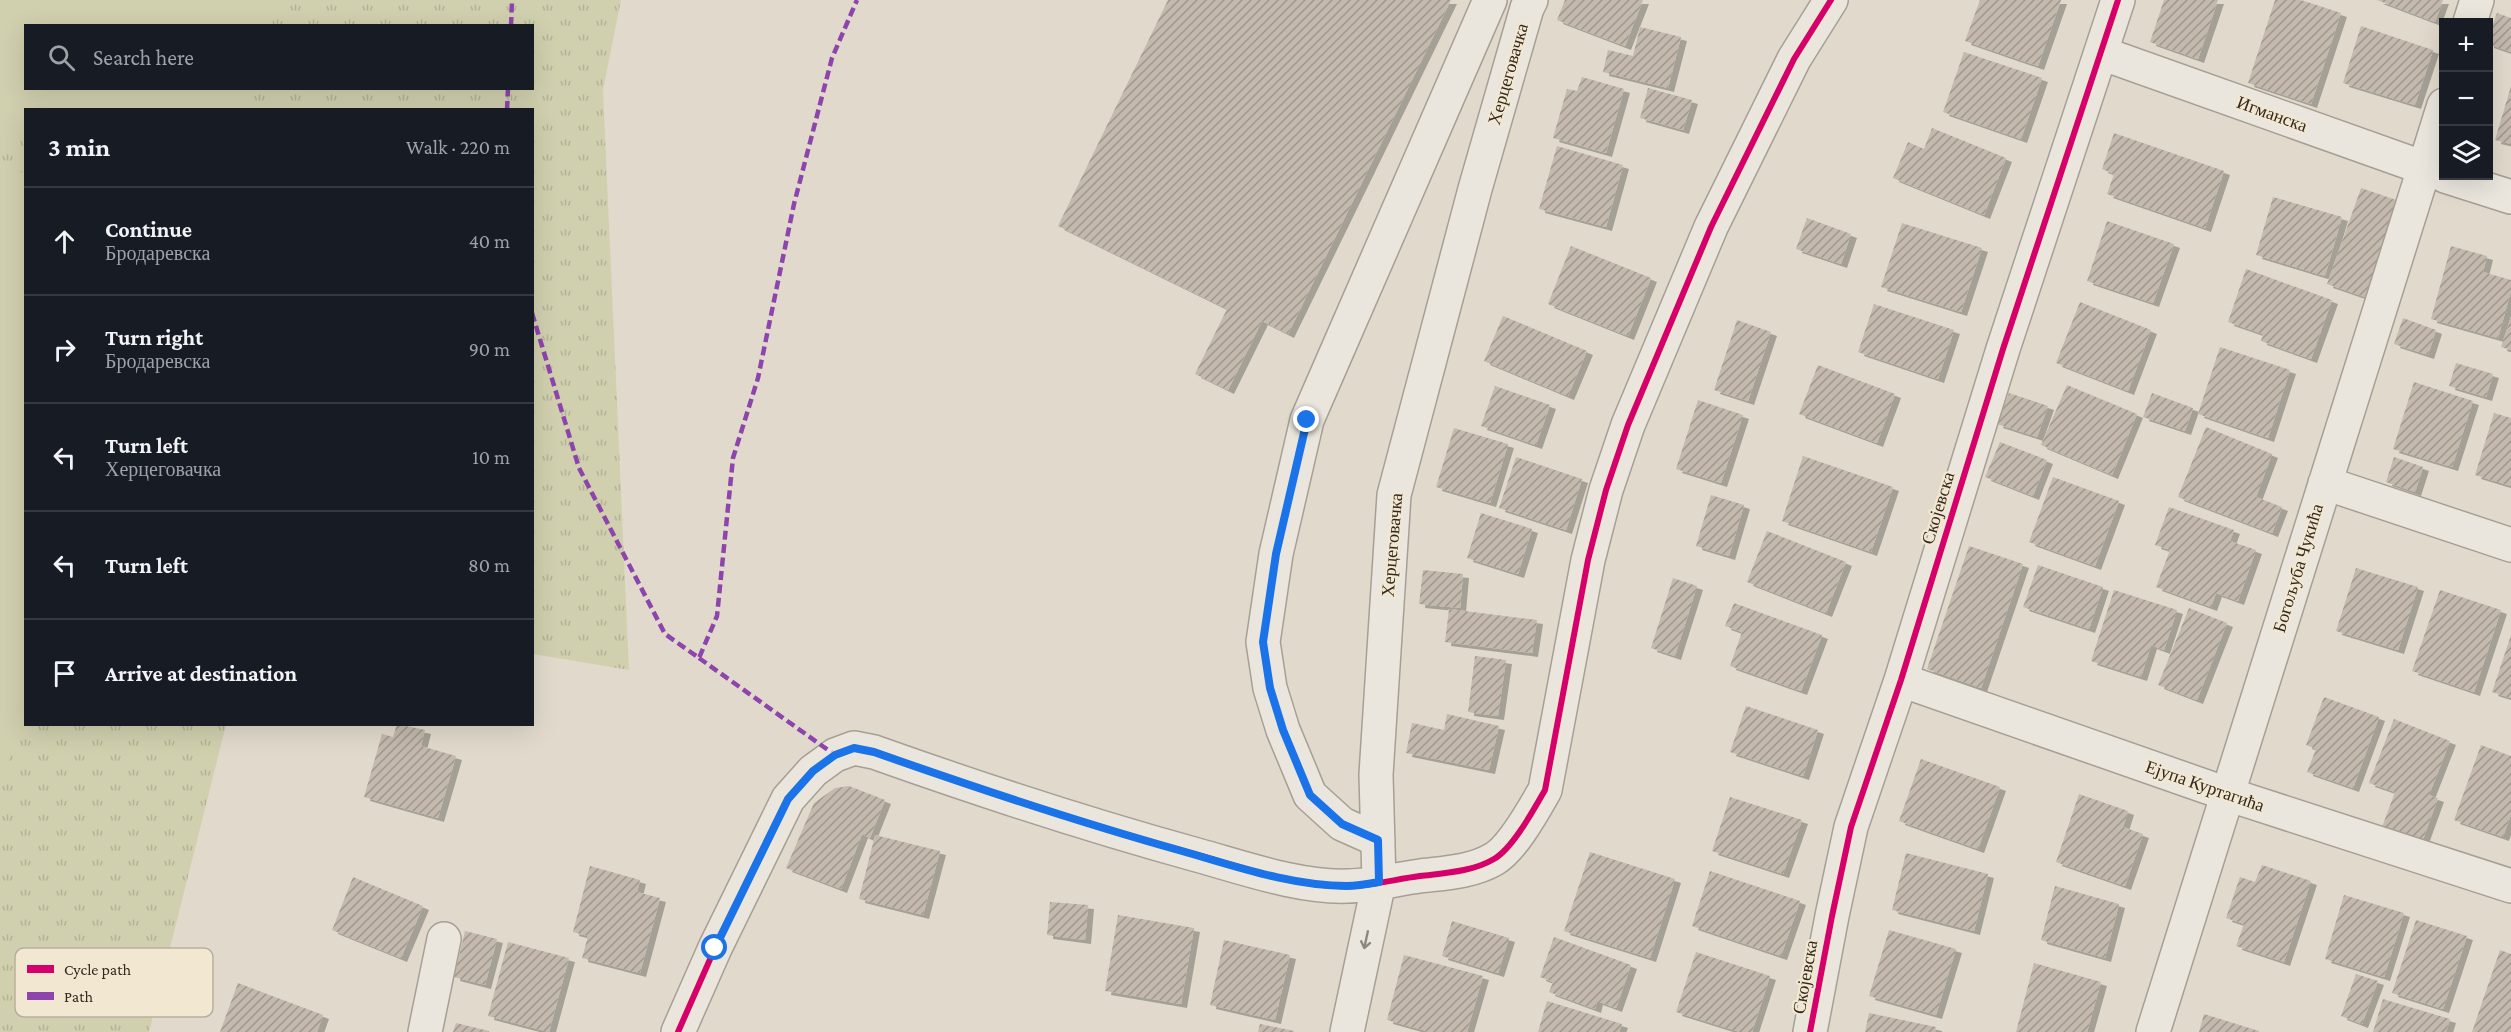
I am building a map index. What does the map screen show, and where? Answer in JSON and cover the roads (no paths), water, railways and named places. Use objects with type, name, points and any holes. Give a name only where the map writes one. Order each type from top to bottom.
[{"type":"street","points":[[1378,840],[1342,824],[1310,795],[1283,730],[1270,688],[1263,642],[1276,554],[1307,420],[1490,0]]},
{"type":"street","name":"Херцеговачка","points":[[1347,1032],[1379,882],[1376,775],[1394,495],[1475,189],[1531,0]]},
{"type":"street","points":[[678,1032],[715,948],[788,799],[813,771],[835,755],[854,748],[874,752],[1113,832],[1262,873],[1315,883],[1348,886],[1379,882],[1470,868],[1496,858],[1528,821],[1545,790],[1588,561],[1606,490],[1628,425],[1710,227],[1794,59],[1831,0]]},
{"type":"street","name":"Скојевска","points":[[1810,1032],[1851,827],[1901,680],[2003,349],[2118,0]]},
{"type":"street","points":[[2471,18],[2477,0]]},
{"type":"street","name":"Игманска","points":[[2101,53],[2437,173],[2511,197]]},
{"type":"street","name":"Богољуба Чукића","points":[[2153,1032],[2325,483],[2437,173],[2442,126]]},
{"type":"street","points":[[2325,483],[2511,545]]},
{"type":"street","name":"Ејупа Куртагића","points":[[1901,680],[2227,794],[2511,886]]},
{"type":"street","points":[[425,1032],[444,939]]}]
